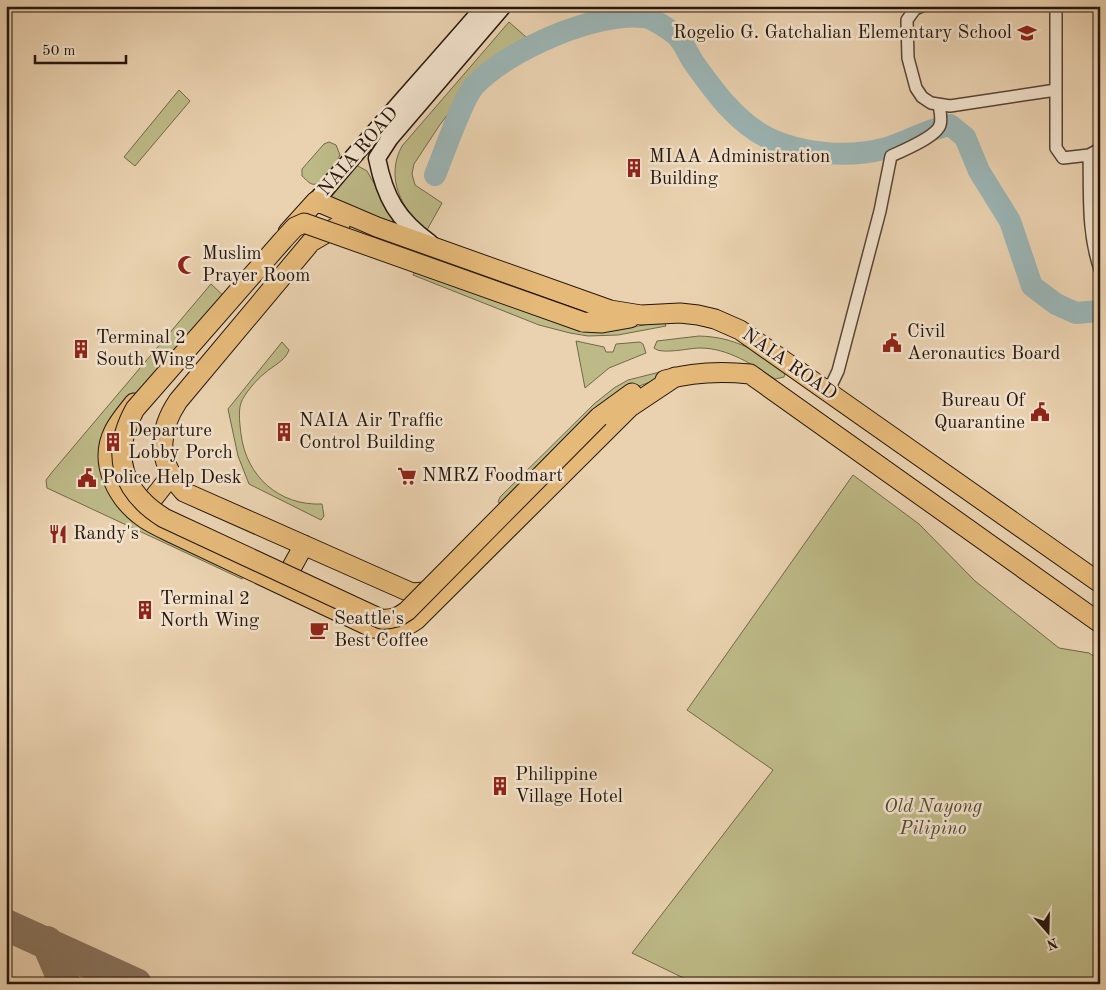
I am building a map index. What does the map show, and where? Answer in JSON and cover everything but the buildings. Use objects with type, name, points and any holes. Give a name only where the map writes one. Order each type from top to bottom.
[{"type":"main road","name":"NAIA ROAD","points":[[316,201],[361,220],[577,300],[610,310],[641,315]]},
{"type":"main road","points":[[311,242],[316,221],[316,201]]},
{"type":"main road","points":[[316,201],[246,277],[119,422],[108,449],[108,463],[118,493],[140,515],[174,534],[373,628],[388,630],[407,626],[447,590],[630,407],[675,377]]},
{"type":"main road","points":[[361,220],[331,229],[311,242],[178,401],[167,417],[161,440],[170,477],[184,492],[412,593],[447,590]]},
{"type":"main road","name":"NAIA ROAD","points":[[1100,584],[740,330],[715,318],[680,312],[641,315],[614,322],[583,322],[304,223],[300,224],[283,240],[135,408],[125,426],[122,459],[134,494],[145,506],[164,518],[382,619],[388,620],[401,616],[599,417],[623,398],[649,385],[700,372],[725,371],[750,374],[1100,622]]},
{"type":"main road","points":[[246,277],[268,295]]},
{"type":"main road","points":[[164,370],[178,401]]},
{"type":"main road","points":[[782,397],[799,371]]},
{"type":"main road","points":[[140,515],[170,477]]},
{"type":"main road","points":[[282,585],[304,545]]},
{"type":"street","name":"NAIA ROAD","points":[[316,201],[360,147],[388,119],[485,6]]},
{"type":"street","name":"NAIA ROAD","points":[[436,247],[413,231],[389,201],[377,158],[390,138],[503,6]]},
{"type":"street","points":[[922,6],[916,9],[907,20],[908,58],[916,88],[922,97],[939,105],[950,106],[1056,90]]},
{"type":"street","points":[[1056,6],[1056,148],[1063,158],[1089,155],[1100,149]]},
{"type":"street","points":[[828,392],[838,371],[880,211],[891,156],[919,142],[940,126],[939,105]]},
{"type":"street","points":[[1089,155],[1090,207],[1096,257],[1100,269]]},
{"type":"green space","points":[[509,22],[526,37],[526,42],[472,82],[439,126],[414,164],[412,174],[415,185],[442,203],[427,230],[410,213],[398,192],[395,169],[397,158],[402,146]]},
{"type":"green space","points":[[179,90],[190,101],[135,166],[124,157]]},
{"type":"green space","points":[[329,142],[336,145],[340,155],[327,176],[319,183],[312,184],[302,176],[302,169],[324,144]]},
{"type":"green space","points":[[358,166],[367,171],[394,219],[391,224],[329,205],[326,193],[352,167]]},
{"type":"green space","points":[[415,271],[617,330],[664,321],[666,326],[618,335],[588,336],[570,333],[539,325],[413,275]]},
{"type":"green space","points":[[211,284],[227,299],[131,413],[126,482],[244,575],[242,579],[47,488],[46,480]]},
{"type":"green space","points":[[699,336],[724,339],[745,346],[786,370],[784,377],[775,379],[740,358],[720,351],[700,348],[663,351],[654,348],[657,341]]},
{"type":"green space","points":[[576,341],[604,347],[606,352],[613,352],[616,344],[640,342],[643,344],[646,353],[609,368],[585,388]]},
{"type":"green space","points":[[282,342],[289,350],[287,354],[255,383],[241,403],[240,423],[244,449],[257,475],[267,486],[292,500],[322,504],[324,516],[321,520],[249,484],[238,456],[228,409]]},
{"type":"green space","points":[[672,369],[672,374],[631,389],[503,504],[498,502],[500,497],[594,404],[614,388],[628,380]]},
{"type":"green space","name":"Old Nayong Pilipino","points":[[853,475],[919,524],[975,581],[1059,648],[1089,653],[1100,660],[1100,984],[696,984],[632,953],[773,770],[687,710]]},
{"type":"waterway","points":[[435,175],[465,101],[475,85],[490,72],[530,47],[577,27],[623,17],[643,17],[655,21],[679,38],[692,60],[726,105],[736,115],[768,138],[795,148],[840,154],[869,152],[883,149],[950,125],[965,137],[979,171],[1010,221],[1032,286],[1056,304],[1076,313],[1100,311]]},
{"type":"taxiway","points":[[6,925],[136,984]]},
{"type":"taxiway","points":[[47,942],[65,984]]},
{"type":"place","name":"Rogelio G. Gatchalian Elementary School","points":[[1027,33]]},
{"type":"place","name":"MIAA Administration Building","points":[[634,168]]},
{"type":"place","name":"Muslim Prayer Room","points":[[187,265]]},
{"type":"place","name":"Civil Aeronautics Board","points":[[892,343]]},
{"type":"place","name":"Terminal 2 South Wing","points":[[81,349]]},
{"type":"place","name":"Bureau Of Quarantine","points":[[1040,412]]},
{"type":"place","name":"NAIA Air Traffic Control Building","points":[[284,432]]},
{"type":"place","name":"Departure Lobby Porch","points":[[113,442]]},
{"type":"place","name":"NMRZ Foodmart","points":[[407,476]]},
{"type":"place","name":"Police Help Desk","points":[[87,478]]},
{"type":"place","name":"Randy's","points":[[58,534]]},
{"type":"place","name":"Terminal 2 North Wing","points":[[145,610]]},
{"type":"place","name":"Seattle's Best Coffee","points":[[319,630]]},
{"type":"place","name":"Philippine Village Hotel","points":[[500,786]]}]
